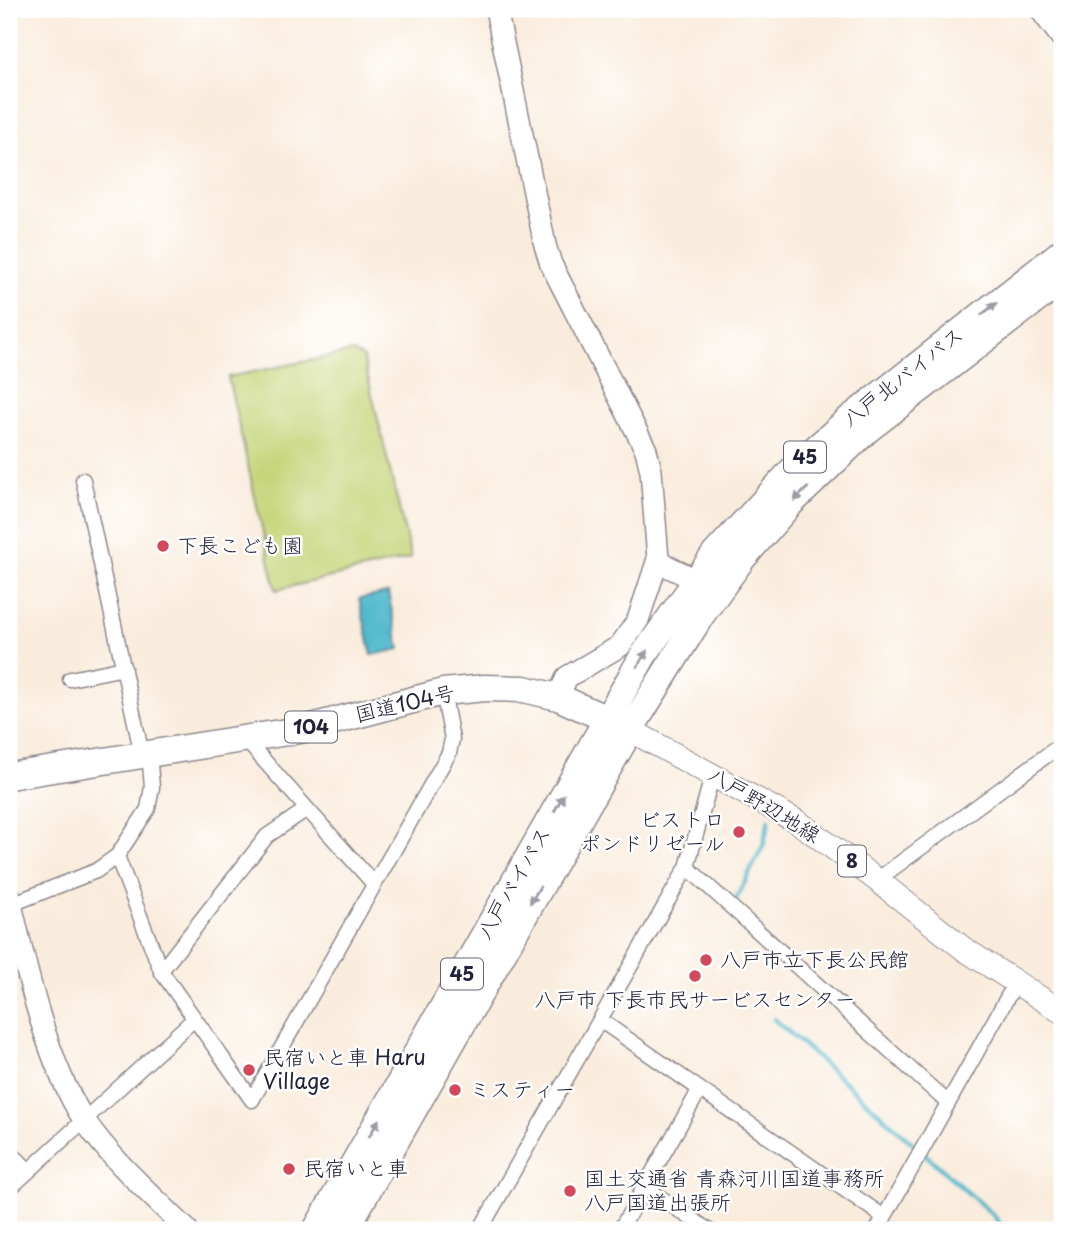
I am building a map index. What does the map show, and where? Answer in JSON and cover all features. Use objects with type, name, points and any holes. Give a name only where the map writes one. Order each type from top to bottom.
[{"type":"highway","name":"八戸北バイパス","points":[[619,724],[643,656],[695,580],[750,514],[797,465],[888,388],[1062,252]]},
{"type":"highway","name":"八戸北バイパス","points":[[619,724],[742,559],[789,505],[867,430],[1062,280]]},
{"type":"highway","name":"国道104号","points":[[9,776],[300,730],[443,692],[485,688],[524,689],[558,697],[619,724]]},
{"type":"highway","name":"八戸バイパス","points":[[316,1230],[619,724]]},
{"type":"highway","name":"八戸バイパス","points":[[345,1230],[619,724]]},
{"type":"main road","name":"八戸野辺地線","points":[[619,724],[713,773],[798,822],[964,949],[1062,1012]]},
{"type":"street","points":[[496,9],[551,264],[646,450],[652,471],[659,559],[638,620],[621,646],[567,677],[558,697]]},
{"type":"street","points":[[1040,9],[1062,38]]},
{"type":"street","points":[[83,480],[152,788],[148,809],[117,856],[96,871],[9,901],[41,1020],[64,1082],[84,1120],[105,1147],[187,1230]]},
{"type":"street","points":[[659,559],[695,580]]},
{"type":"street","points":[[70,679],[124,668]]},
{"type":"street","points":[[117,856],[162,971],[252,1100],[449,753],[452,739],[443,692]]},
{"type":"street","points":[[244,738],[374,884]]},
{"type":"street","points":[[877,880],[1062,744]]},
{"type":"street","points":[[480,1230],[687,867],[713,773]]},
{"type":"street","points":[[162,971],[267,836],[307,809]]},
{"type":"street","points":[[687,867],[948,1103]]},
{"type":"street","points":[[600,1020],[881,1224],[1016,982]]},
{"type":"street","points":[[9,1189],[194,1018]]},
{"type":"street","points":[[620,1230],[699,1091]]},
{"type":"street","points":[[9,1151],[29,1171]]},
{"type":"street","points":[[645,1187],[708,1230]]},
{"type":"green space","points":[[352,352],[363,357],[411,558],[276,590],[228,377]]},
{"type":"water","points":[[388,593],[400,649],[372,655],[359,599]]},
{"type":"waterway","points":[[735,901],[763,846],[769,820]]},
{"type":"waterway","points":[[774,1019],[993,1215],[1005,1230]]},
{"type":"place","name":"下長こども園","points":[[163,546]]},
{"type":"place","name":"ビストロ ポンドリゼール","points":[[739,832]]},
{"type":"place","name":"八戸市立下長公民館","points":[[706,960]]},
{"type":"place","name":"八戸市 下長市民サービスセンター","points":[[695,976]]},
{"type":"place","name":"民宿いと車 Haru Village","points":[[249,1070]]},
{"type":"place","name":"ミスティー","points":[[455,1090]]},
{"type":"place","name":"民宿いと車","points":[[289,1169]]},
{"type":"place","name":"国土交通省 青森河川国道事務所 八戸国道出張所","points":[[570,1191]]}]
